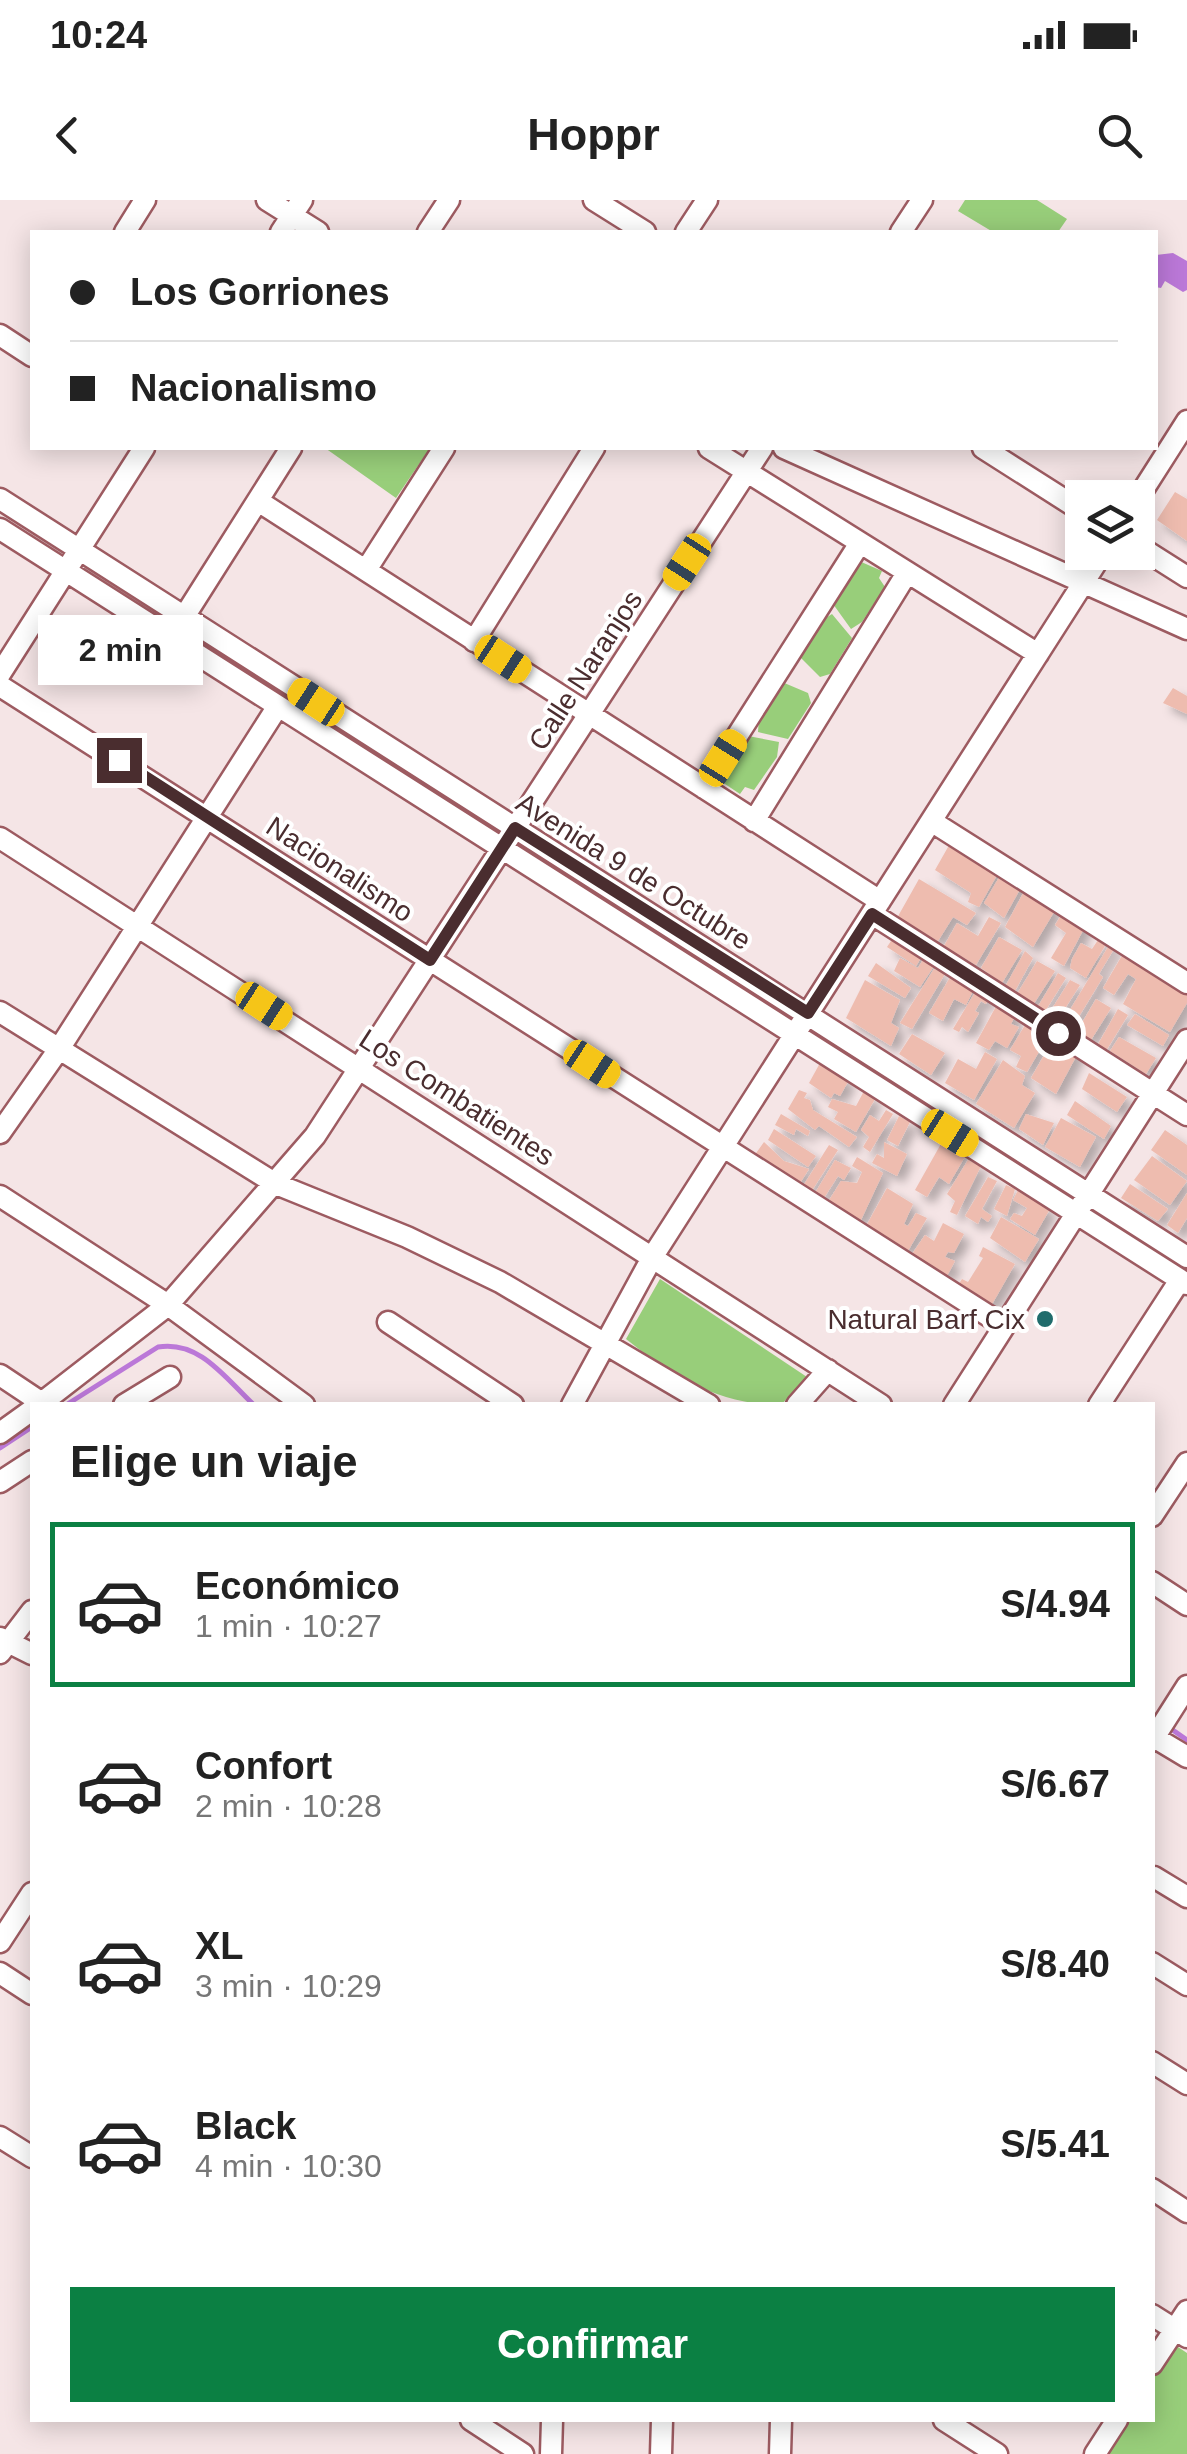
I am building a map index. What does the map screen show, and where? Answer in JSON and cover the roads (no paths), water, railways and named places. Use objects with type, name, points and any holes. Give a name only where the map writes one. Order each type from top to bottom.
[{"type":"street","points":[[126,230],[145,200]]},
{"type":"street","points":[[267,200],[315,230]]},
{"type":"street","points":[[429,230],[448,200]]},
{"type":"street","points":[[594,200],[642,230]]},
{"type":"street","points":[[687,230],[708,200]]},
{"type":"street","points":[[902,230],[922,200]]},
{"type":"street","points":[[0,335],[30,355]]},
{"type":"street","points":[[1149,480],[1187,421]]},
{"type":"street","points":[[0,674],[143,450]]},
{"type":"street","points":[[184,617],[290,450]]},
{"type":"street","points":[[366,570],[443,450]]},
{"type":"street","points":[[474,641],[593,450]]},
{"type":"street","points":[[712,450],[1038,654]]},
{"type":"street","name":"Calle Naranjos","points":[[43,1402],[168,1305],[276,1184],[360,1067],[761,450]]},
{"type":"street","points":[[788,450],[1187,629]]},
{"type":"street","points":[[986,450],[1065,500]]},
{"type":"street","name":"Avenida 9 de Octubre","points":[[0,499],[1187,1258]]},
{"type":"street","points":[[258,500],[754,820],[876,907],[1187,1115]]},
{"type":"street","name":"Avenida 9 de Octubre","points":[[0,528],[1184,1282]]},
{"type":"street","points":[[704,788],[860,543]]},
{"type":"street","points":[[1155,557],[1187,578]]},
{"type":"street","points":[[574,1402],[652,1256],[1092,570]]},
{"type":"street","points":[[754,820],[907,572]]},
{"type":"street","name":"Nacionalismo","points":[[0,686],[1003,1325]]},
{"type":"street","points":[[0,1133],[60,1049],[278,706]]},
{"type":"street","points":[[931,821],[1187,983]]},
{"type":"street","name":"Los Combatientes","points":[[0,838],[876,1402]]},
{"type":"street","points":[[0,1012],[276,1184],[407,1237],[500,1282],[704,1402]]},
{"type":"street","points":[[956,1402],[1086,1192],[1187,1040]]},
{"type":"street","points":[[0,1196],[168,1305],[300,1402]]},
{"type":"street","points":[[1102,1402],[1184,1282]]},
{"type":"street","points":[[388,1322],[508,1402]]},
{"type":"street","points":[[800,1402],[828,1370]]},
{"type":"street","points":[[0,1375],[33,1402]]},
{"type":"street","points":[[129,1402],[170,1378]]},
{"type":"street","name":"Calle Naranjos","points":[[0,1433],[30,1412]]},
{"type":"street","points":[[0,1482],[30,1462]]},
{"type":"street","points":[[1155,1511],[1187,1463]]},
{"type":"street","points":[[1155,1584],[1187,1605]]},
{"type":"street","points":[[30,1612],[2,1644],[30,1653]]},
{"type":"street","points":[[1187,1686],[1155,1735],[1187,1757]]},
{"type":"street","points":[[1155,1879],[1187,1897]]},
{"type":"street","points":[[0,1942],[30,1896]]},
{"type":"street","points":[[1155,1966],[1187,1985]]},
{"type":"street","points":[[0,1974],[30,1993]]},
{"type":"street","points":[[1155,2064],[1187,2084]]},
{"type":"street","points":[[0,2137],[30,2156]]},
{"type":"street","points":[[1155,2191],[1187,2212]]},
{"type":"street","points":[[1155,2316],[1183,2326],[1155,2360]]},
{"type":"street","points":[[474,2422],[522,2454]]},
{"type":"street","points":[[551,2454],[552,2422]]},
{"type":"street","points":[[661,2454],[662,2422]]},
{"type":"street","points":[[780,2454],[781,2422]]},
{"type":"street","points":[[947,2422],[997,2454]]},
{"type":"street","points":[[1094,2454],[1115,2422]]},
{"type":"waterway","points":[[71,1402],[158,1347],[173,1346],[199,1355],[251,1402]]},
{"type":"waterway","points":[[0,1448],[30,1428]]},
{"type":"waterway","points":[[1167,1726],[1187,1740]]},
{"type":"place","name":"Natural Barf Cix","points":[[1045,1319]]}]
